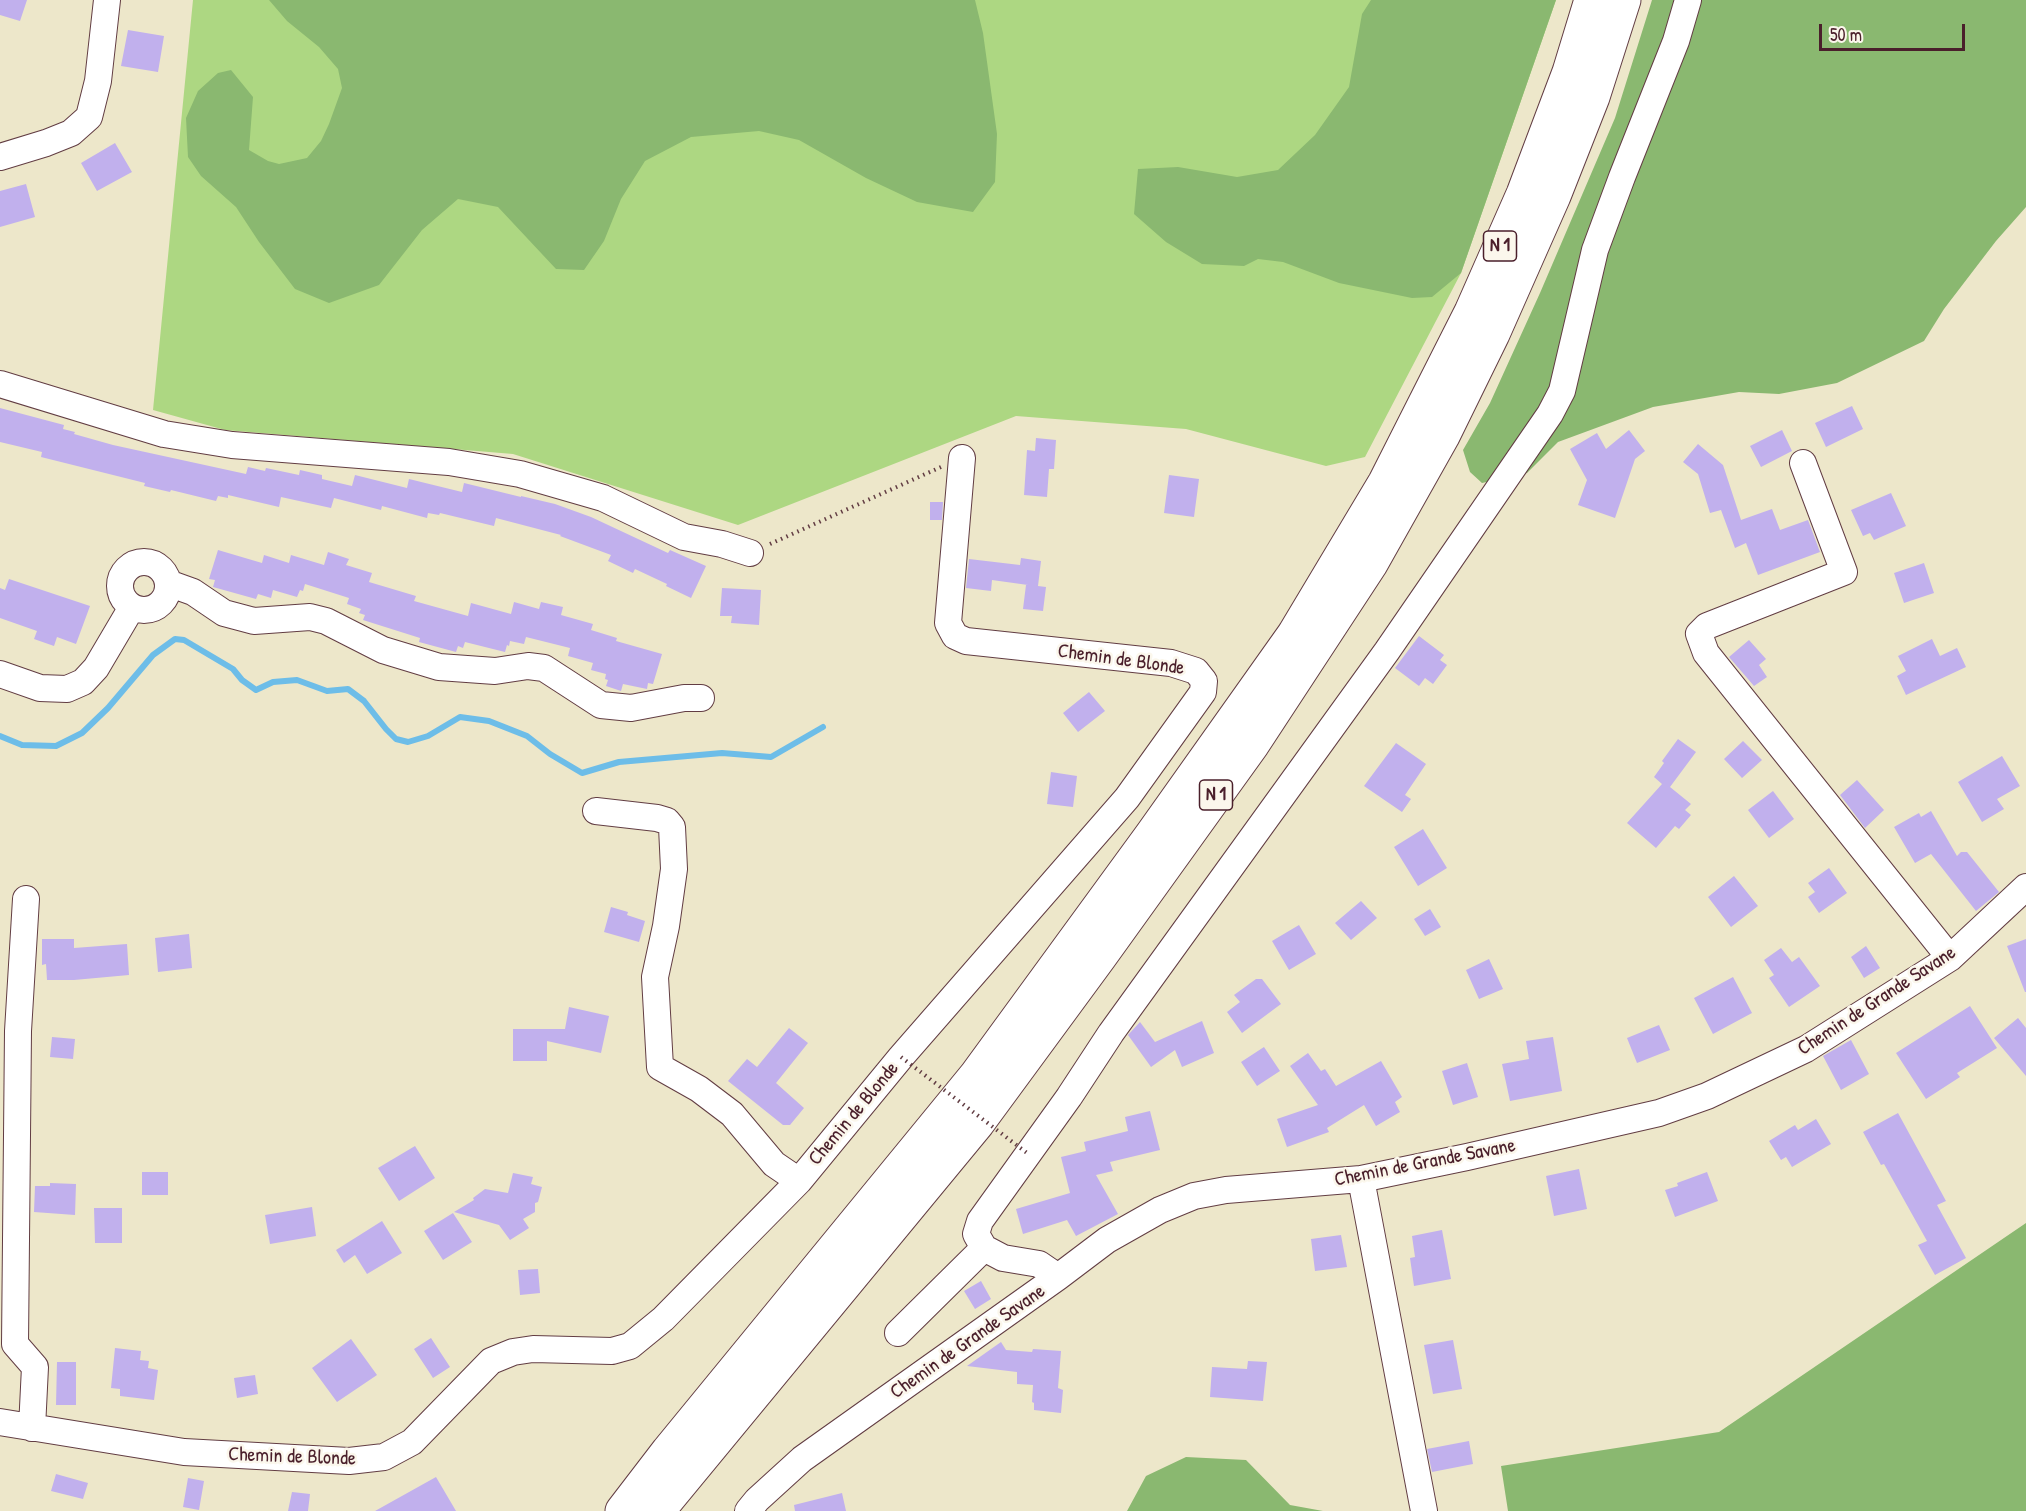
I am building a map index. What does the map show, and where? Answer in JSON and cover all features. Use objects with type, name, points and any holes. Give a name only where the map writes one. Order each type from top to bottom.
[{"type":"highway","name":"N 1","points":[[622,1511],[976,1075],[1294,634],[1384,482],[1470,312],[1523,194],[1569,72],[1591,0]]},
{"type":"highway","name":"N 1","points":[[658,1511],[978,1123],[1253,744],[1358,584],[1443,436],[1494,334],[1554,196],[1593,97],[1624,0]]},
{"type":"street","points":[[0,157],[71,133],[89,117],[98,81],[107,0]]},
{"type":"street","points":[[1058,1277],[1039,1264],[1003,1258],[984,1248],[976,1234],[980,1221],[1069,1097],[1111,1033],[1387,651],[1550,414],[1562,391],[1595,250],[1676,41],[1688,0]]},
{"type":"street","points":[[0,384],[164,434],[232,445],[449,462],[520,474],[603,498],[684,537],[722,544],[750,553]]},
{"type":"street","name":"Chemin de Blonde","points":[[0,1422],[184,1452],[349,1461],[384,1457],[412,1442],[491,1361],[513,1352],[533,1349],[612,1351],[630,1346],[663,1319],[799,1181],[901,1057],[1128,798],[1203,692],[1204,681],[1196,671],[1171,663],[966,641],[955,636],[948,623],[962,458]]},
{"type":"street","points":[[1803,463],[1844,572],[1707,626],[1699,634],[1706,653],[1950,958]]},
{"type":"street","points":[[138,564],[153,564],[165,575],[168,583],[165,598],[160,604],[147,610],[132,607],[122,595],[121,579],[130,567],[138,564]]},
{"type":"street","points":[[168,583],[193,592],[224,613],[254,621],[310,617],[326,621],[383,650],[439,667],[495,671],[528,666],[544,668],[601,705],[631,708],[684,698],[701,698]]},
{"type":"street","points":[[0,674],[40,688],[67,689],[83,682],[96,668],[132,607]]},
{"type":"street","points":[[596,811],[657,818],[667,821],[672,827],[674,868],[666,926],[655,977],[660,1067],[699,1089],[732,1114],[774,1164],[799,1181]]},
{"type":"street","name":"Chemin de Grande Savane","points":[[748,1511],[801,1459],[1107,1240],[1160,1210],[1194,1196],[1226,1190],[1361,1179],[1467,1158],[1659,1113],[1707,1096],[1806,1049],[1950,958],[2026,887]]},
{"type":"street","points":[[26,899],[18,1042],[15,1344],[35,1367],[32,1428]]},
{"type":"street","points":[[1361,1179],[1424,1511]]},
{"type":"street","points":[[898,1333],[984,1248]]},
{"type":"path","points":[[750,553],[962,458]]},
{"type":"path","points":[[901,1057],[1027,1153]]},
{"type":"green space","points":[[193,0],[1556,0],[1461,273],[1365,457],[1326,466],[1186,429],[1016,416],[738,525],[513,454],[225,430],[153,410]]},
{"type":"green space","points":[[269,0],[975,0],[983,33],[997,134],[995,182],[973,212],[917,202],[866,178],[799,140],[759,131],[691,137],[645,161],[621,199],[604,241],[584,270],[556,269],[498,207],[458,199],[422,230],[379,285],[329,303],[295,289],[236,207],[201,176],[188,157],[186,118],[198,91],[218,73],[231,70],[253,97],[249,150],[268,161],[279,164],[307,158],[321,141],[342,88],[338,69],[319,47],[287,21]]},
{"type":"green space","points":[[1371,0],[1556,0],[1461,273],[1432,297],[1412,298],[1339,283],[1283,262],[1258,259],[1244,266],[1202,264],[1166,242],[1134,214],[1138,169],[1178,167],[1237,177],[1278,170],[1315,135],[1349,87],[1362,14]]},
{"type":"green space","points":[[1652,0],[2026,0],[2026,207],[1996,241],[1944,309],[1924,341],[1837,383],[1779,394],[1739,392],[1653,407],[1558,442],[1527,473],[1482,483],[1470,472],[1463,450],[1490,403],[1615,118]]},
{"type":"green space","points":[[2026,1223],[2026,1511],[1508,1511],[1501,1466],[1719,1432]]},
{"type":"green space","points":[[1186,1457],[1246,1460],[1290,1505],[1323,1511],[1127,1511],[1146,1476]]},
{"type":"building","points":[[0,0],[27,0],[20,21],[0,15]]},
{"type":"building","points":[[128,30],[164,36],[158,72],[121,66]]},
{"type":"building","points":[[115,143],[132,172],[97,191],[81,163]]},
{"type":"building","points":[[26,184],[35,217],[0,227],[0,191]]},
{"type":"building","points":[[1852,406],[1863,429],[1826,447],[1815,423]]},
{"type":"building","points":[[0,408],[64,425],[63,429],[75,432],[74,434],[113,445],[246,474],[248,467],[265,471],[266,468],[299,475],[300,470],[322,475],[322,479],[352,486],[355,475],[407,488],[409,479],[462,492],[464,483],[555,504],[591,517],[668,553],[670,550],[706,566],[691,598],[635,569],[633,573],[608,561],[611,555],[561,535],[496,518],[494,526],[440,513],[439,515],[428,513],[427,518],[382,506],[381,510],[334,498],[331,508],[281,497],[279,507],[228,495],[228,498],[218,496],[216,501],[171,490],[170,492],[144,486],[145,483],[41,457],[42,452],[0,442]]},
{"type":"building","points":[[1629,430],[1645,451],[1635,459],[1615,518],[1578,505],[1587,480],[1570,449],[1597,433],[1606,449]]},
{"type":"building","points":[[1782,430],[1792,451],[1761,467],[1750,446]]},
{"type":"building","points":[[1036,438],[1056,440],[1054,469],[1049,469],[1047,497],[1024,495],[1027,450],[1035,451]]},
{"type":"building","points":[[1698,444],[1723,465],[1741,520],[1772,509],[1780,530],[1808,520],[1820,552],[1758,575],[1746,543],[1735,548],[1721,510],[1710,513],[1698,474],[1683,462]]},
{"type":"building","points":[[1169,475],[1199,479],[1194,517],[1164,513]]},
{"type":"building","points":[[1891,493],[1906,526],[1874,540],[1870,533],[1863,536],[1851,510]]},
{"type":"building","points":[[930,502],[943,502],[942,520],[930,520]]},
{"type":"building","points":[[218,550],[262,563],[264,555],[289,563],[291,555],[324,565],[328,552],[349,559],[346,565],[372,573],[369,582],[416,596],[414,601],[468,616],[471,603],[511,614],[514,602],[539,609],[541,602],[563,607],[561,615],[593,624],[591,630],[617,638],[616,641],[662,654],[653,684],[648,683],[647,689],[623,684],[621,691],[606,686],[608,680],[605,679],[606,674],[591,670],[593,663],[568,656],[570,648],[526,637],[524,644],[510,641],[505,652],[465,642],[463,648],[458,646],[456,652],[419,642],[420,638],[363,620],[365,615],[359,613],[361,609],[347,604],[349,598],[305,584],[303,591],[300,590],[297,597],[273,590],[271,598],[258,594],[256,599],[213,587],[215,580],[209,579]]},
{"type":"building","points":[[1021,558],[1041,561],[1038,586],[1046,587],[1043,611],[1023,609],[1026,585],[1028,585],[992,580],[991,591],[966,588],[969,559],[1020,565]]},
{"type":"building","points":[[1924,563],[1934,593],[1904,603],[1894,573]]},
{"type":"building","points":[[9,579],[90,606],[76,644],[57,637],[54,646],[34,639],[37,631],[0,618],[0,588],[5,590]]},
{"type":"building","points":[[722,588],[761,590],[759,625],[731,623],[732,616],[720,616]]},
{"type":"building","points":[[1419,636],[1444,655],[1440,660],[1447,665],[1433,684],[1425,678],[1419,686],[1395,668]]},
{"type":"building","points":[[1932,639],[1940,656],[1957,648],[1966,667],[1906,695],[1897,676],[1906,671],[1898,656]]},
{"type":"building","points":[[1749,640],[1766,659],[1759,665],[1767,677],[1754,686],[1729,657]]},
{"type":"building","points":[[1089,692],[1105,711],[1078,732],[1063,713]]},
{"type":"building","points":[[1678,739],[1696,752],[1670,787],[1691,804],[1685,810],[1691,815],[1679,829],[1675,826],[1656,848],[1627,823],[1662,784],[1654,777]]},
{"type":"building","points":[[1743,741],[1762,760],[1742,778],[1724,759]]},
{"type":"building","points":[[1396,743],[1426,764],[1405,795],[1411,799],[1402,812],[1364,786]]},
{"type":"building","points":[[2002,756],[2020,786],[1997,799],[2004,809],[1982,822],[1958,782]]},
{"type":"building","points":[[1051,772],[1077,776],[1073,807],[1047,804]]},
{"type":"building","points":[[1857,780],[1884,810],[1865,828],[1840,795]]},
{"type":"building","points":[[1773,791],[1794,819],[1769,838],[1748,810]]},
{"type":"building","points":[[1931,811],[1957,856],[1961,852],[1967,852],[1999,892],[1976,911],[1931,854],[1915,863],[1894,827],[1919,813],[1921,817]]},
{"type":"building","points":[[1423,829],[1447,868],[1418,886],[1394,847]]},
{"type":"building","points":[[1829,868],[1847,893],[1819,913],[1808,897],[1815,892],[1808,883]]},
{"type":"building","points":[[1734,876],[1758,906],[1731,927],[1708,897]]},
{"type":"building","points":[[1361,901],[1377,918],[1351,940],[1335,923]]},
{"type":"building","points":[[611,907],[628,912],[627,915],[645,921],[639,942],[604,932]]},
{"type":"building","points":[[1430,909],[1441,927],[1425,936],[1414,919]]},
{"type":"building","points":[[1299,925],[1316,954],[1289,970],[1272,941]]},
{"type":"building","points":[[189,934],[192,968],[158,972],[155,938]]},
{"type":"building","points":[[42,939],[74,939],[74,948],[127,944],[129,975],[47,980],[46,964],[42,965]]},
{"type":"building","points":[[2026,939],[2026,992],[2025,992],[2007,946]]},
{"type":"building","points":[[1866,946],[1880,968],[1864,978],[1851,957]]},
{"type":"building","points":[[1781,948],[1792,962],[1799,957],[1820,986],[1789,1007],[1769,978],[1774,975],[1764,960]]},
{"type":"building","points":[[1489,959],[1503,989],[1479,999],[1466,970]]},
{"type":"building","points":[[1733,977],[1752,1013],[1713,1034],[1694,998]]},
{"type":"building","points":[[1256,979],[1262,979],[1281,1004],[1242,1033],[1227,1012],[1240,1002],[1234,995]]},
{"type":"building","points":[[1970,1006],[1997,1048],[1957,1073],[1960,1077],[1926,1099],[1896,1053]]},
{"type":"building","points":[[569,1007],[609,1016],[601,1053],[547,1041],[547,1061],[513,1061],[513,1029],[565,1029]]},
{"type":"building","points":[[2018,1018],[2026,1028],[2026,1076],[1994,1038]]},
{"type":"building","points":[[1202,1021],[1214,1053],[1182,1067],[1175,1050],[1151,1067],[1128,1035],[1140,1022],[1155,1042]]},
{"type":"building","points":[[1659,1025],[1670,1050],[1637,1063],[1627,1038]]},
{"type":"building","points":[[789,1028],[808,1043],[776,1083],[804,1108],[790,1125],[783,1125],[728,1081],[747,1059],[757,1067]]},
{"type":"building","points":[[52,1037],[75,1039],[73,1059],[50,1057]]},
{"type":"building","points":[[1553,1037],[1562,1091],[1510,1101],[1502,1064],[1529,1059],[1526,1041]]},
{"type":"building","points":[[1851,1040],[1869,1074],[1841,1090],[1823,1056]]},
{"type":"building","points":[[1264,1047],[1280,1071],[1257,1086],[1241,1062]]},
{"type":"building","points":[[1308,1053],[1321,1071],[1325,1069],[1336,1086],[1381,1061],[1402,1097],[1395,1102],[1400,1112],[1376,1126],[1364,1105],[1327,1128],[1329,1132],[1287,1147],[1277,1119],[1318,1105],[1290,1066]]},
{"type":"building","points":[[1467,1063],[1478,1097],[1453,1105],[1442,1071]]},
{"type":"building","points":[[1150,1111],[1160,1150],[1110,1162],[1113,1171],[1096,1175],[1118,1214],[1076,1236],[1067,1220],[1023,1234],[1016,1209],[1070,1193],[1061,1157],[1086,1151],[1084,1142],[1128,1131],[1125,1117]]},
{"type":"building","points":[[1898,1113],[1946,1201],[1937,1205],[1966,1258],[1935,1275],[1918,1245],[1927,1241],[1884,1164],[1881,1165],[1863,1132]]},
{"type":"building","points":[[1816,1119],[1831,1144],[1792,1167],[1786,1157],[1781,1160],[1769,1141],[1795,1125],[1798,1130]]},
{"type":"building","points":[[415,1146],[435,1178],[399,1201],[378,1168]]},
{"type":"building","points":[[1579,1169],[1587,1209],[1554,1216],[1546,1176]]},
{"type":"building","points":[[142,1172],[168,1172],[168,1195],[142,1195]]},
{"type":"building","points":[[1707,1172],[1718,1201],[1675,1217],[1665,1190]]},
{"type":"building","points":[[513,1173],[533,1177],[531,1184],[542,1187],[538,1202],[535,1203],[535,1212],[523,1219],[529,1228],[510,1240],[499,1225],[454,1212],[474,1200],[473,1198],[485,1189],[508,1193]]},
{"type":"building","points":[[50,1183],[76,1184],[75,1215],[34,1212],[35,1186],[50,1186]]},
{"type":"building","points":[[312,1207],[316,1236],[270,1244],[265,1215]]},
{"type":"building","points":[[94,1208],[122,1208],[122,1243],[95,1243]]},
{"type":"building","points":[[453,1213],[472,1242],[443,1260],[424,1231]]},
{"type":"building","points":[[382,1221],[402,1253],[367,1274],[355,1255],[344,1263],[336,1250]]},
{"type":"building","points":[[1442,1230],[1451,1279],[1414,1286],[1410,1258],[1415,1257],[1412,1236]]},
{"type":"building","points":[[1341,1235],[1347,1267],[1315,1271],[1311,1239]]},
{"type":"building","points":[[538,1269],[540,1293],[520,1295],[518,1270]]},
{"type":"building","points":[[981,1281],[991,1299],[975,1309],[964,1291]]},
{"type":"building","points":[[431,1338],[450,1367],[433,1378],[414,1349]]},
{"type":"building","points":[[351,1339],[377,1375],[337,1402],[312,1368]]},
{"type":"building","points":[[1453,1340],[1462,1389],[1433,1394],[1424,1345]]},
{"type":"building","points":[[1001,1342],[1006,1350],[1061,1351],[1058,1388],[1063,1390],[1061,1413],[1034,1410],[1033,1385],[1017,1384],[1017,1372],[967,1366]]},
{"type":"building","points":[[115,1348],[141,1351],[140,1360],[149,1361],[148,1368],[158,1370],[154,1400],[120,1396],[120,1389],[111,1388]]},
{"type":"building","points":[[1248,1361],[1267,1362],[1263,1401],[1210,1397],[1212,1367],[1247,1369]]},
{"type":"building","points":[[57,1362],[76,1362],[76,1405],[56,1405]]},
{"type":"building","points":[[255,1375],[258,1394],[237,1398],[234,1378]]},
{"type":"building","points":[[1469,1441],[1473,1464],[1432,1472],[1427,1449]]},
{"type":"building","points":[[56,1474],[88,1483],[83,1499],[51,1491]]},
{"type":"building","points":[[436,1477],[456,1511],[375,1511]]},
{"type":"building","points":[[188,1478],[204,1481],[199,1510],[183,1507]]},
{"type":"building","points":[[292,1492],[310,1494],[308,1511],[288,1511]]},
{"type":"building","points":[[842,1493],[846,1511],[795,1511],[794,1505]]},
{"type":"waterway","points":[[0,736],[22,745],[56,746],[82,733],[108,708],[153,655],[175,639],[184,640],[233,669],[242,680],[256,690],[273,682],[297,680],[327,691],[348,689],[364,701],[396,739],[408,742],[428,736],[460,717],[489,721],[527,736],[550,754],[582,773],[619,762],[722,753],[771,757],[823,727]]}]
